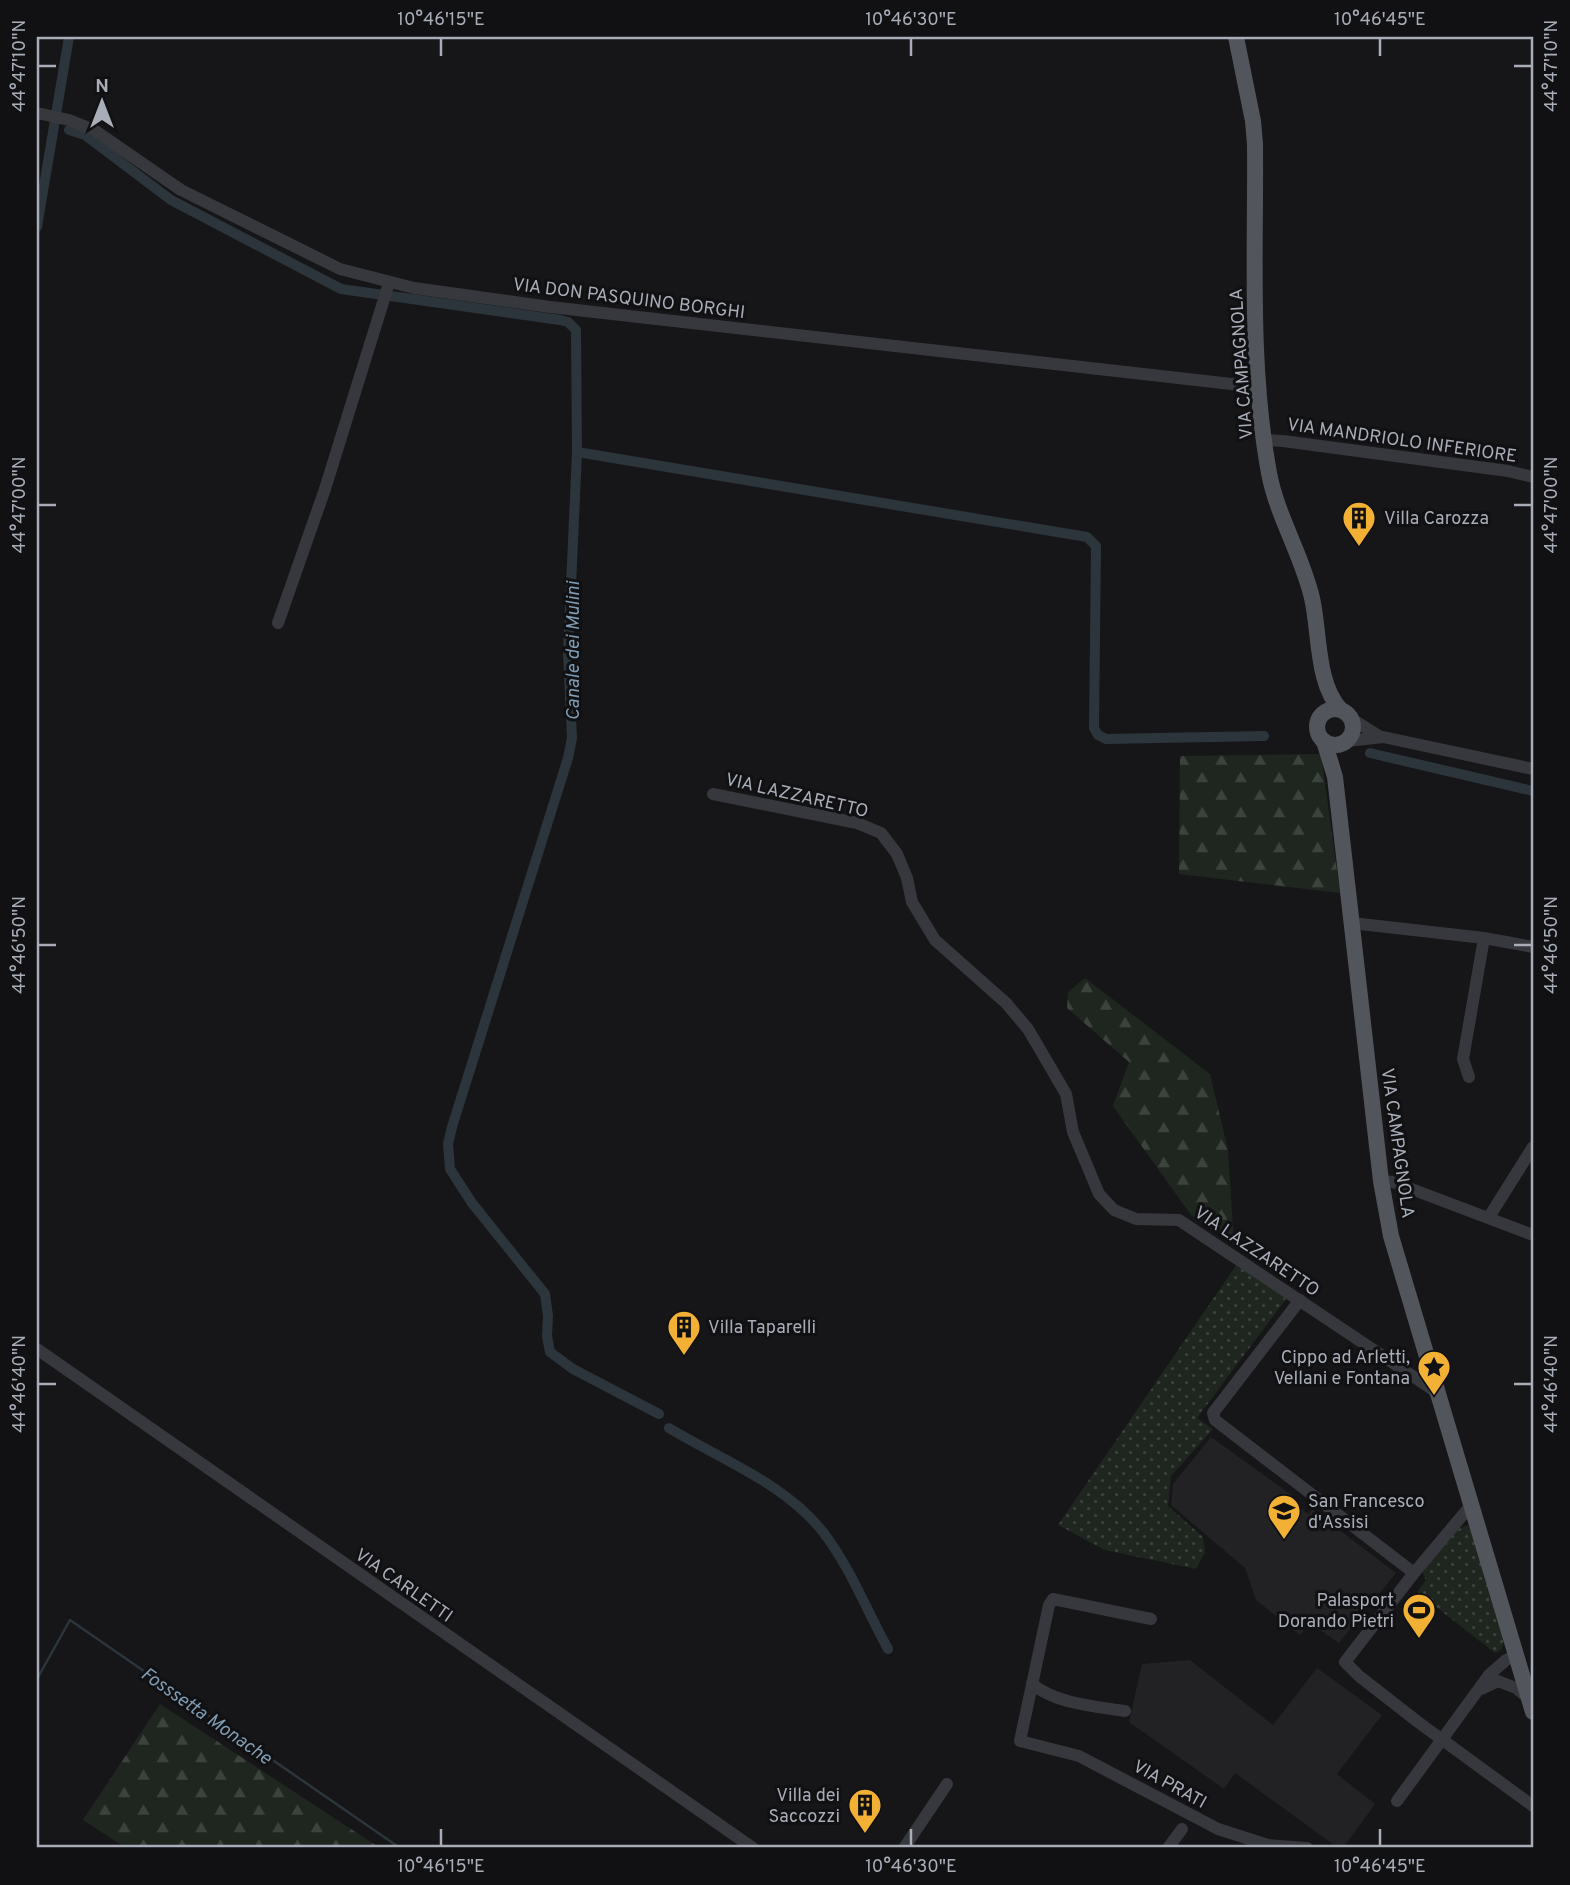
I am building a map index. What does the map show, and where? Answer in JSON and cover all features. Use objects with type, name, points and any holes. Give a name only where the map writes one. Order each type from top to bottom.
[{"type":"main road","name":"VIA CAMPAGNOLA","points":[[1236,37],[1255,144],[1254,313],[1258,387],[1273,488],[1312,596],[1324,681],[1322,715],[1317,731],[1324,741],[1335,777],[1381,1181],[1391,1236],[1438,1393],[1470,1513],[1532,1706]]},
{"type":"main road","name":"VIA CAMPAGNOLA","points":[[1324,681],[1331,698],[1346,715],[1353,731],[1345,742],[1335,777]]},
{"type":"main road","points":[[1322,715],[1331,709],[1346,715]]},
{"type":"main road","points":[[1324,741],[1333,745],[1345,742]]},
{"type":"street","name":"VIA DON PASQUINO BORGHI","points":[[40,114],[69,120],[94,130],[159,176],[209,205],[386,292],[441,293],[1258,387]]},
{"type":"street","points":[[278,623],[325,489],[386,292]]},
{"type":"street","name":"VIA MANDRIOLO INFERIORE","points":[[1265,440],[1508,471],[1533,477]]},
{"type":"street","points":[[1346,715],[1383,737],[1533,769]]},
{"type":"street","points":[[1345,742],[1383,737]]},
{"type":"street","name":"VIA LAZZARETTO","points":[[713,794],[857,823],[881,833],[897,853],[912,902],[935,940],[1006,1003],[1028,1029],[1066,1094],[1073,1132],[1099,1194],[1114,1210],[1136,1219],[1179,1220],[1438,1393]]},
{"type":"street","points":[[1352,923],[1484,938],[1533,947]]},
{"type":"street","points":[[1469,1077],[1463,1059],[1484,938]]},
{"type":"street","points":[[1489,1217],[1533,1147]]},
{"type":"street","points":[[1381,1181],[1393,1182],[1533,1235]]},
{"type":"street","points":[[1300,1300],[1213,1413],[1215,1420],[1414,1573]]},
{"type":"street","name":"VIA CARLETTI","points":[[37,1349],[753,1848]]},
{"type":"street","points":[[1470,1513],[1414,1573],[1345,1661],[1359,1676],[1418,1722],[1533,1806]]},
{"type":"street","points":[[1125,1711],[1052,1697],[1032,1684],[1049,1605],[1053,1599],[1151,1619]]},
{"type":"street","points":[[1480,1689],[1498,1681],[1518,1659]]},
{"type":"street","points":[[1398,1801],[1489,1675],[1506,1660],[1518,1659]]},
{"type":"street","points":[[1498,1681],[1516,1688],[1532,1706]]},
{"type":"street","name":"VIA PRATI","points":[[1032,1684],[1020,1741],[1079,1756],[1218,1829],[1268,1844],[1307,1848]]},
{"type":"street","points":[[904,1848],[947,1784]]},
{"type":"street","points":[[1168,1848],[1182,1829]]},
{"type":"shaded area","name":"San Francesco d'Assisi","points":[[1211,1437],[1293,1496],[1291,1500],[1308,1514],[1312,1509],[1396,1573],[1339,1643],[1317,1628],[1307,1627],[1300,1635],[1256,1600],[1245,1568],[1171,1505],[1173,1484]]},
{"type":"shaded area","points":[[1190,1660],[1273,1725],[1317,1668],[1382,1715],[1337,1774],[1375,1804],[1343,1848],[1338,1848],[1235,1773],[1224,1789],[1129,1722],[1142,1664]]},
{"type":"green space","points":[[1321,754],[1340,893],[1179,874],[1180,756]]},
{"type":"green space","points":[[1085,978],[1210,1074],[1228,1150],[1234,1244],[1191,1215],[1113,1106],[1129,1062],[1067,1008],[1068,992]]},
{"type":"green space","points":[[1237,1264],[1286,1299],[1197,1418],[1213,1429],[1171,1476],[1168,1506],[1203,1537],[1205,1552],[1196,1569],[1105,1550],[1058,1525]]},
{"type":"green space","points":[[1470,1524],[1503,1630],[1504,1642],[1501,1650],[1495,1653],[1417,1592],[1426,1580],[1422,1571],[1458,1529]]},
{"type":"green space","points":[[160,1704],[380,1848],[126,1848],[83,1820]]},
{"type":"waterway","points":[[37,227],[69,37]]},
{"type":"waterway","name":"Canale dei Mulini","points":[[69,130],[85,135],[171,200],[341,289],[560,320],[568,322],[576,330],[577,452],[568,653],[572,738],[448,1144],[450,1169],[472,1203],[545,1294],[550,1352],[573,1369],[659,1414]]},
{"type":"waterway","points":[[577,452],[1087,537],[1096,546],[1094,728],[1098,735],[1106,739],[1264,736]]},
{"type":"waterway","points":[[1370,753],[1533,791]]},
{"type":"waterway","name":"Canale dei Mulini","points":[[669,1428],[771,1486],[808,1515],[842,1560],[888,1649]]},
{"type":"waterway","name":"Fosssetta Monache","points":[[37,1679],[70,1620],[400,1848]]},
{"type":"place","name":"Villa Carozza","points":[[1359,548]]},
{"type":"place","name":"Villa Taparelli","points":[[684,1357]]},
{"type":"place","name":"Cippo ad Arletti, Vellani e Fontana","points":[[1434,1397]]},
{"type":"place","name":"San Francesco d'Assisi","points":[[1284,1541]]},
{"type":"place","name":"Palasport Dorando Pietri","points":[[1419,1640]]},
{"type":"place","name":"Villa dei Saccozzi","points":[[865,1835]]}]
